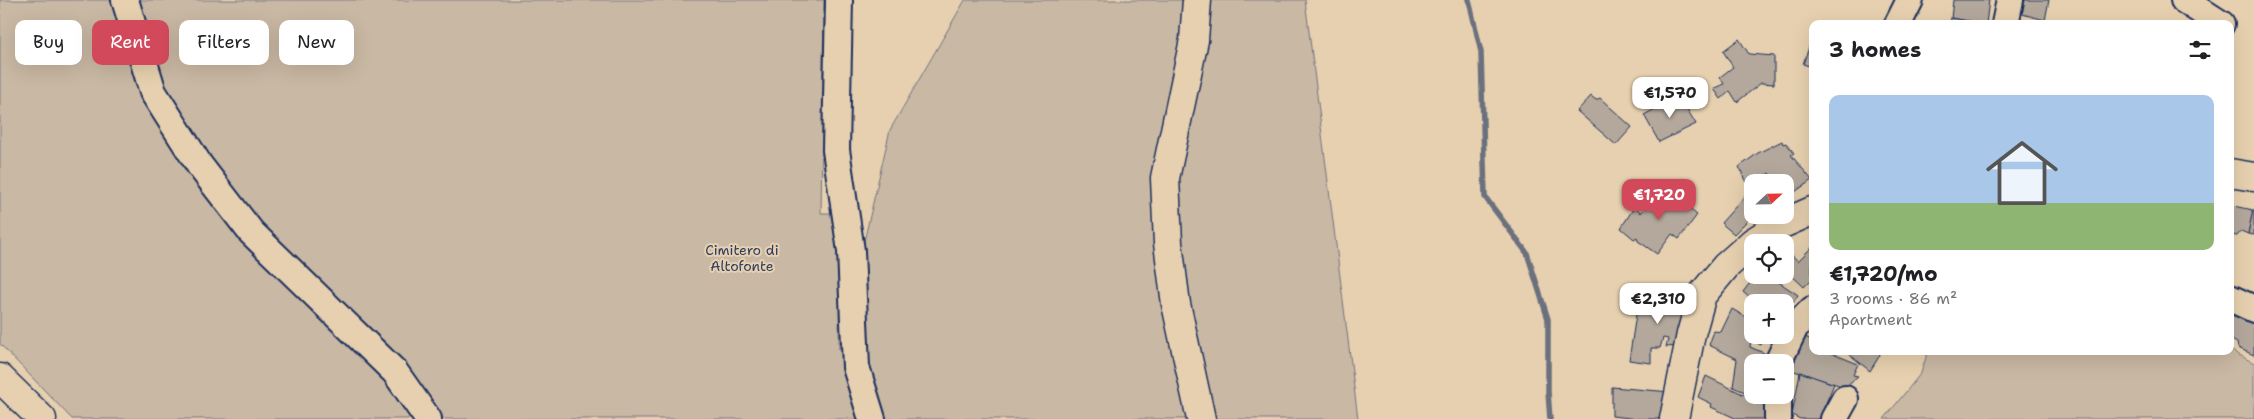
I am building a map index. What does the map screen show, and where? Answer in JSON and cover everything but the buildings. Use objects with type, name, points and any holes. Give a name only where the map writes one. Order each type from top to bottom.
[{"type":"main road","points":[[1197,0],[1194,40],[1166,178],[1168,243],[1176,304],[1201,419]]},
{"type":"main road","points":[[2234,174],[2254,176]]},
{"type":"main road","points":[[1767,234],[1809,212]]},
{"type":"main road","points":[[1674,419],[1691,334],[1702,295],[1726,266],[1744,251]]},
{"type":"main road","points":[[0,378],[42,419]]},
{"type":"street","points":[[125,0],[153,92],[200,166],[252,232],[395,372],[428,419]]},
{"type":"street","points":[[839,0],[836,150],[851,251],[856,367],[872,419]]},
{"type":"street","points":[[1900,20],[1910,0]]},
{"type":"street","points":[[2006,20],[2010,0]]},
{"type":"street","points":[[2184,0],[2215,20]]},
{"type":"street","points":[[2234,300],[2254,309]]},
{"type":"street","points":[[1782,354],[1795,327],[1809,313]]},
{"type":"street","points":[[1778,404],[1778,419]]},
{"type":"green space","name":"Cimitero di Altofonte","points":[[0,0],[824,0],[821,213],[840,213],[839,349],[890,130],[965,0],[1305,0],[1358,419],[72,419],[0,344]]},
{"type":"green space","points":[[2234,352],[2254,363],[2254,419],[1884,419],[1921,373],[1927,355],[2234,355]]},
{"type":"waterway","points":[[1469,0],[1481,52],[1485,197],[1527,253],[1548,319],[1550,419]]}]
